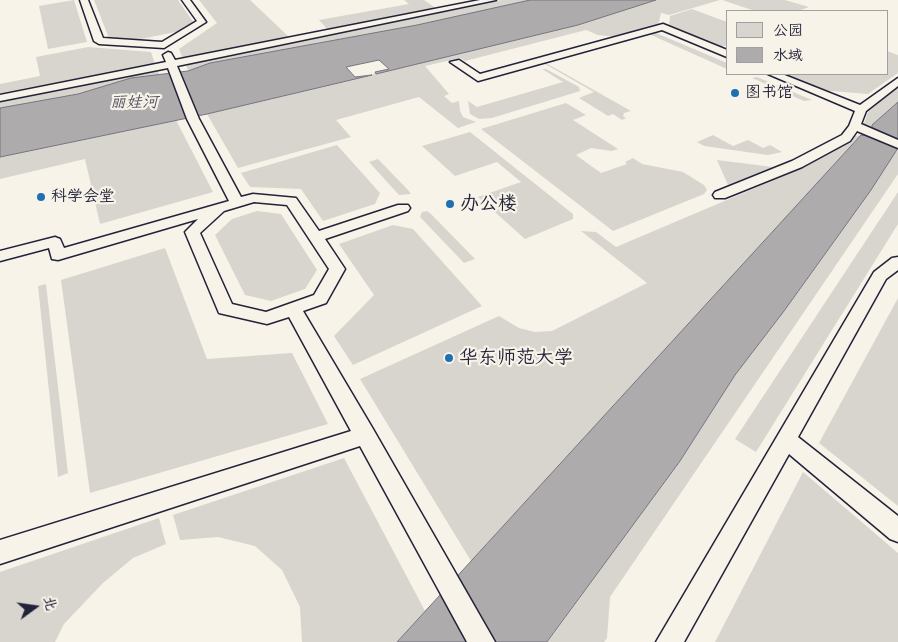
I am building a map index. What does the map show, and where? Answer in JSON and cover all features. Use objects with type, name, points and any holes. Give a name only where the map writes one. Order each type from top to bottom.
[{"type":"lane","points":[[84,0],[99,40],[164,45],[202,22],[186,0]]},
{"type":"lane","points":[[430,0],[445,10]]},
{"type":"lane","points":[[0,98],[173,68],[314,36],[492,0]]},
{"type":"lane","points":[[305,26],[314,36]]},
{"type":"lane","points":[[455,62],[478,78],[663,27],[726,54]]},
{"type":"lane","points":[[164,45],[193,120],[237,203]]},
{"type":"lane","points":[[776,75],[862,109]]},
{"type":"lane","points":[[861,129],[862,109],[898,81]]},
{"type":"lane","points":[[861,129],[898,144]]},
{"type":"lane","points":[[720,195],[797,164],[861,129]]},
{"type":"lane","points":[[0,256],[55,242],[58,255],[253,198],[291,201],[338,269],[320,299],[267,318],[225,309],[192,232],[219,208]]},
{"type":"lane","points":[[316,238],[403,208]]},
{"type":"lane","points":[[669,642],[880,276],[898,262]]},
{"type":"lane","points":[[294,309],[482,642]]},
{"type":"lane","points":[[0,552],[366,435]]},
{"type":"lane","points":[[786,439],[898,531]]},
{"type":"green space","points":[[74,0],[87,42],[48,49],[39,6]]},
{"type":"green space","points":[[94,0],[178,0],[194,23],[180,31],[136,40],[109,38]]},
{"type":"green space","points":[[199,0],[250,0],[290,38],[183,59],[179,49],[217,23]]},
{"type":"green space","points":[[404,0],[424,0],[437,9],[328,30],[319,20],[409,4]]},
{"type":"green space","points":[[502,0],[530,0],[417,25],[210,63],[188,71],[186,64]]},
{"type":"green space","points":[[656,0],[720,0],[669,15],[661,13],[658,26],[617,37],[598,35],[586,30],[465,61],[460,58],[425,66],[449,94],[444,96],[452,103],[459,101],[463,117],[476,122],[458,128],[419,97],[336,120],[351,137],[238,168],[207,114],[578,25]]},
{"type":"green space","points":[[722,0],[785,0],[809,7],[801,10],[752,10]]},
{"type":"green space","points":[[692,9],[726,22],[726,45],[718,48],[669,27],[670,16]]},
{"type":"green space","points":[[656,33],[726,63],[726,69],[649,34]]},
{"type":"green space","points":[[88,47],[151,52],[155,64],[0,95],[0,84],[40,76],[36,57]]},
{"type":"green space","points":[[888,51],[898,55],[898,73],[868,94],[820,90],[783,75],[888,75]]},
{"type":"green space","points":[[546,63],[631,111],[624,113],[623,116],[626,118],[622,120],[613,114],[608,116],[579,98],[594,92]]},
{"type":"green space","points":[[158,69],[159,76],[131,78],[78,94],[0,108],[0,101]]},
{"type":"green space","points":[[542,69],[546,69],[579,87],[580,91],[492,118],[479,119],[470,114],[468,101],[477,107],[563,82]]},
{"type":"green space","points":[[757,77],[812,100],[804,101],[752,78]]},
{"type":"green space","points":[[898,87],[898,102],[872,125],[872,129],[863,126],[868,112]]},
{"type":"green space","points":[[566,103],[586,115],[573,120],[618,149],[612,151],[591,148],[576,155],[601,173],[627,164],[625,162],[633,158],[642,164],[683,172],[704,185],[707,190],[704,194],[613,231],[481,129]]},
{"type":"green space","points":[[176,120],[213,192],[100,224],[85,159],[0,179],[0,157]]},
{"type":"green space","points":[[470,132],[573,214],[573,219],[525,239],[478,197],[521,182],[497,162],[455,176],[422,146]]},
{"type":"green space","points":[[713,135],[733,146],[748,140],[763,148],[770,145],[782,152],[768,155],[704,146],[697,142]]},
{"type":"green space","points":[[861,135],[471,561],[360,379],[499,316],[519,328],[535,332],[552,331],[647,283],[581,231],[596,232],[616,247],[807,166],[855,136]]},
{"type":"green space","points":[[337,145],[380,193],[375,204],[323,221],[301,189],[250,187],[241,173]]},
{"type":"green space","points":[[896,150],[898,151],[898,174],[610,597],[607,638],[604,642],[548,642],[680,461],[735,375],[784,311],[871,190]]},
{"type":"green space","points":[[378,159],[411,194],[399,195],[369,162]]},
{"type":"green space","points":[[717,160],[773,167],[728,185]]},
{"type":"green space","points":[[898,192],[898,224],[756,452],[735,439]]},
{"type":"green space","points":[[257,211],[281,214],[317,270],[305,289],[271,301],[245,295],[215,235],[232,219]]},
{"type":"green space","points":[[427,211],[475,259],[464,263],[420,217],[422,212]]},
{"type":"green space","points":[[393,225],[413,229],[482,306],[353,365],[334,336],[374,295],[339,244]]},
{"type":"green space","points":[[165,248],[207,359],[292,353],[328,424],[90,493],[61,280]]},
{"type":"green space","points":[[46,284],[68,473],[58,477],[38,286]]},
{"type":"green space","points":[[898,298],[898,506],[819,443]]},
{"type":"green space","points":[[344,458],[425,611],[397,642],[302,642],[300,607],[282,570],[255,546],[218,537],[180,540],[173,515]]},
{"type":"green space","points":[[803,472],[898,553],[898,642],[715,642]]},
{"type":"green space","points":[[159,518],[166,544],[133,558],[103,583],[64,624],[55,642],[0,642],[0,572]]},
{"type":"water","name":"丽娃河","points":[[530,0],[656,0],[578,25],[376,74],[375,72],[389,69],[379,60],[346,67],[355,77],[372,75],[207,114],[0,157],[0,108],[78,94],[131,78],[188,71],[210,63],[417,25]]},
{"type":"water","points":[[898,102],[898,148],[871,190],[784,311],[735,375],[680,461],[547,642],[397,642],[861,135],[866,135],[872,129],[872,125]]},
{"type":"place","name":"图书馆","points":[[735,93]]},
{"type":"place","name":"科学会堂","points":[[41,197]]},
{"type":"place","name":"办公楼","points":[[450,204]]},
{"type":"place","name":"华东师范大学","points":[[449,358]]}]
